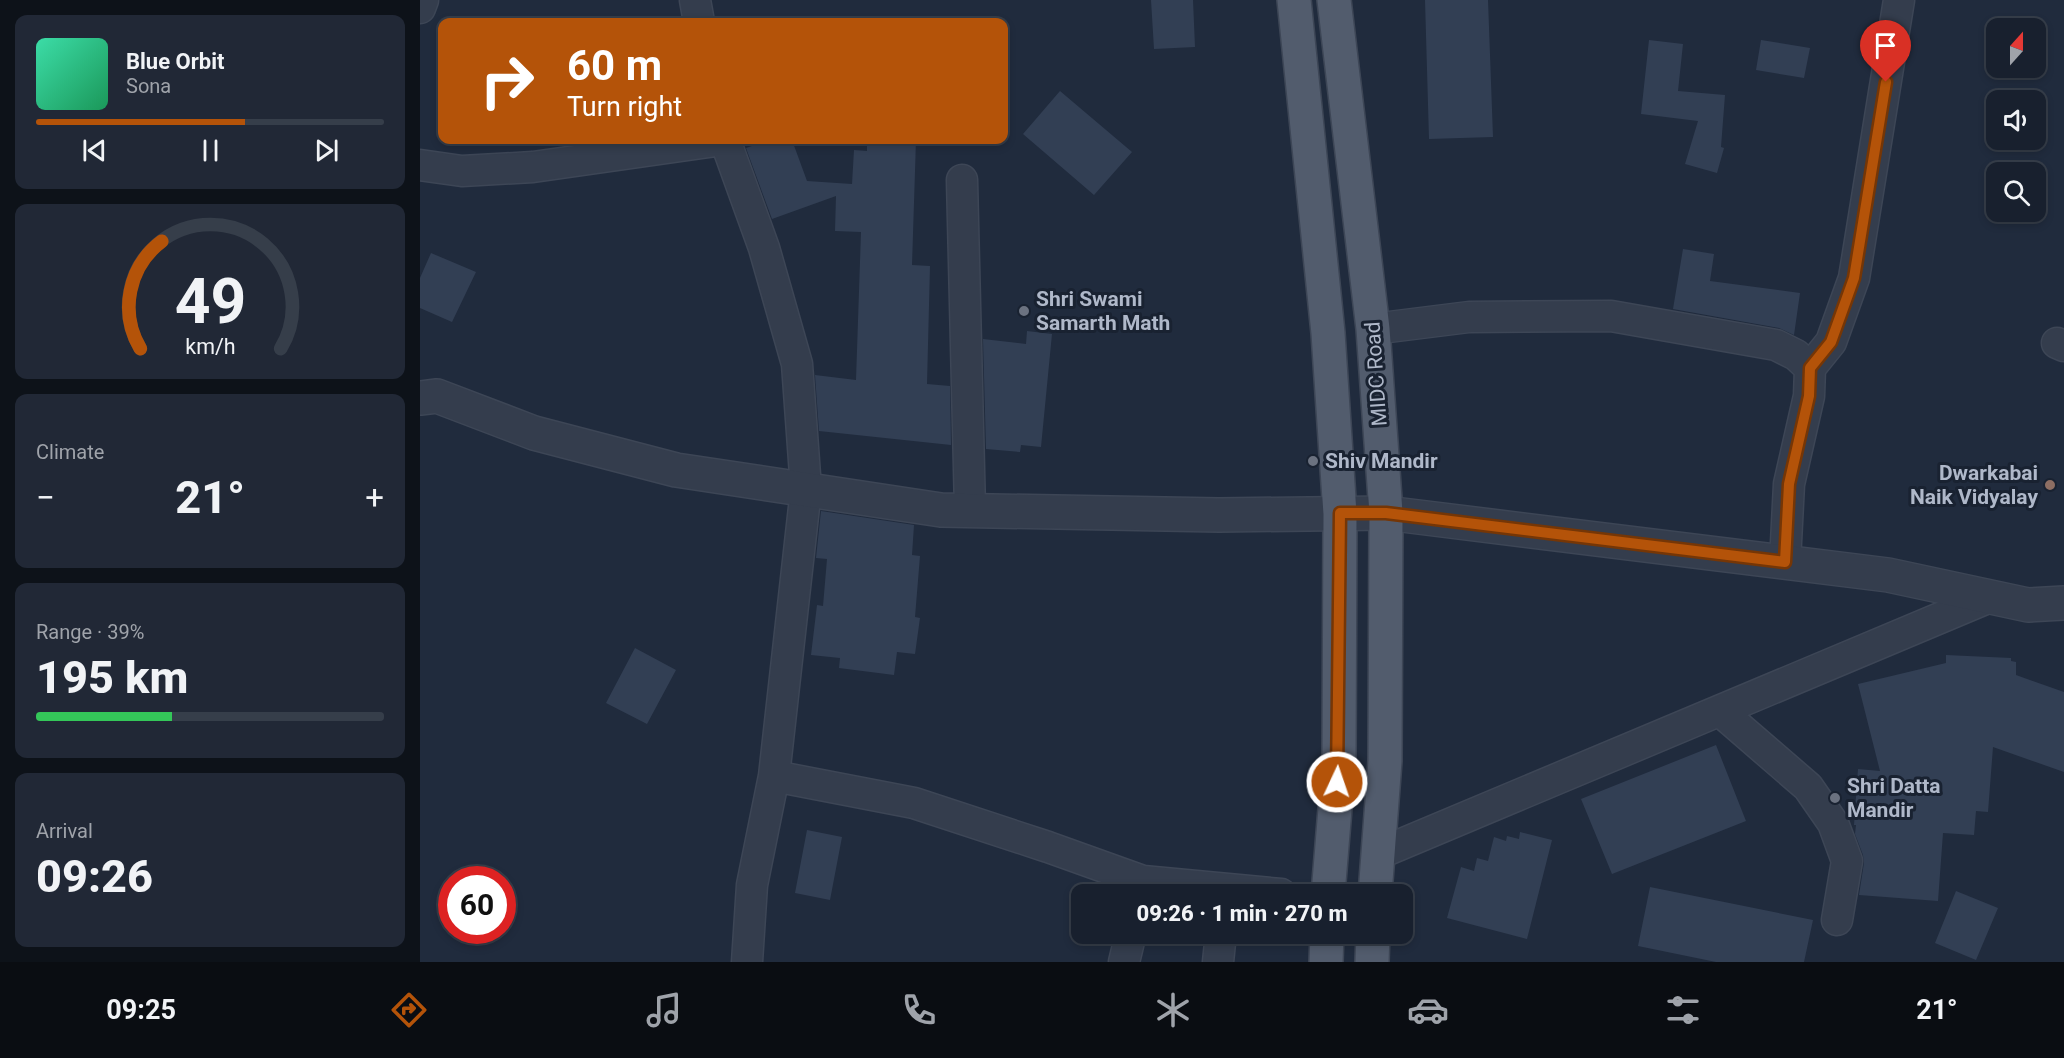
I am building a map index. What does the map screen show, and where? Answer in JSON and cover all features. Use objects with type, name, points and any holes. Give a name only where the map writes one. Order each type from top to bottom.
[{"type":"main road","points":[[1293,0],[1328,333],[1340,513],[1339,760],[1329,884]]},
{"type":"main road","name":"MIDC Road","points":[[1334,0],[1373,329],[1386,513],[1385,761],[1375,884]]},
{"type":"main road","points":[[1326,962],[1327,944]]},
{"type":"main road","points":[[1372,962],[1373,944]]},
{"type":"street","points":[[420,8],[423,0]]},
{"type":"street","points":[[695,0],[698,18]]},
{"type":"street","points":[[1785,562],[1789,484],[1809,396],[1810,368],[1831,342],[1854,278],[1899,0]]},
{"type":"street","points":[[420,165],[462,171],[533,166],[695,144]]},
{"type":"street","points":[[725,144],[764,248],[797,364],[806,489],[774,776],[752,885],[747,962]]},
{"type":"street","points":[[962,180],[970,510]]},
{"type":"street","points":[[1373,329],[1469,317],[1611,316],[1776,345],[1796,355],[1810,368]]},
{"type":"street","points":[[420,398],[437,396],[534,434],[676,470],[941,510],[1219,515],[1386,513],[1888,575],[2028,605],[2064,603]]},
{"type":"street","points":[[1377,854],[1990,597]]},
{"type":"street","points":[[1720,711],[1808,787],[1833,823],[1846,861],[1837,920]]},
{"type":"street","points":[[774,776],[914,804],[1048,847],[1135,884]]},
{"type":"street","points":[[1124,962],[1128,944]]},
{"type":"street","points":[[1218,962],[1220,944]]},
{"type":"building","points":[[1151,0],[1193,0],[1195,47],[1154,49]]},
{"type":"building","points":[[1425,0],[1488,0],[1493,137],[1429,139]]},
{"type":"building","points":[[1649,40],[1683,44],[1678,91],[1725,95],[1721,147],[1724,148],[1717,173],[1685,164],[1698,121],[1641,114]]},
{"type":"building","points":[[1761,40],[1810,48],[1804,78],[1756,70]]},
{"type":"building","points":[[1060,91],[1132,152],[1094,195],[1023,134]]},
{"type":"building","points":[[758,144],[793,144],[807,181],[852,184],[854,150],[867,151],[867,144],[916,144],[912,265],[930,266],[927,384],[950,386],[951,445],[819,431],[815,375],[856,380],[861,232],[835,231],[836,196],[772,219],[746,148]]},
{"type":"building","points":[[1683,249],[1714,254],[1710,281],[1800,293],[1794,335],[1779,328],[1673,309]]},
{"type":"building","points":[[431,253],[476,272],[452,322],[420,308],[420,278]]},
{"type":"building","points":[[1027,331],[1052,334],[1041,447],[1021,445],[1020,452],[986,449],[983,339],[1026,344]]},
{"type":"building","points":[[821,511],[914,525],[912,555],[920,556],[915,617],[920,618],[915,654],[897,652],[894,675],[839,668],[840,658],[811,655],[817,605],[823,606],[827,559],[816,558]]},
{"type":"building","points":[[635,648],[676,670],[647,724],[606,703]]},
{"type":"building","points":[[1946,655],[2011,658],[2011,661],[2016,662],[2016,675],[2064,692],[2064,772],[1993,747],[1988,812],[1976,811],[1974,835],[1943,833],[1938,901],[1859,895],[1864,863],[1855,834],[1856,825],[1854,825],[1858,769],[1880,771],[1858,684],[1946,663]]},
{"type":"building","points":[[1716,745],[1746,821],[1612,874],[1581,799]]},
{"type":"building","points":[[807,830],[842,837],[830,900],[795,893]]},
{"type":"building","points":[[1520,832],[1552,840],[1527,939],[1447,918],[1461,867],[1474,871],[1477,858],[1488,861],[1494,837],[1506,841],[1507,836],[1519,839]]},
{"type":"building","points":[[1650,887],[1813,920],[1804,962],[1716,962],[1638,946]]},
{"type":"building","points":[[1956,891],[1998,908],[1976,960],[1935,943]]},
{"type":"place","name":"Shri Swami Samarth Math","points":[[1024,311]]},
{"type":"place","name":"Shiv Mandir","points":[[1313,461]]},
{"type":"place","name":"Dwarkabai Naik Vidyalay","points":[[2050,485]]},
{"type":"place","name":"Shri Datta Mandir","points":[[1835,798]]},
{"type":"route","points":[[1337,782],[1340,513],[1386,513],[1785,562],[1789,484],[1809,396],[1810,368],[1831,342],[1854,278],[1886,82]]}]
